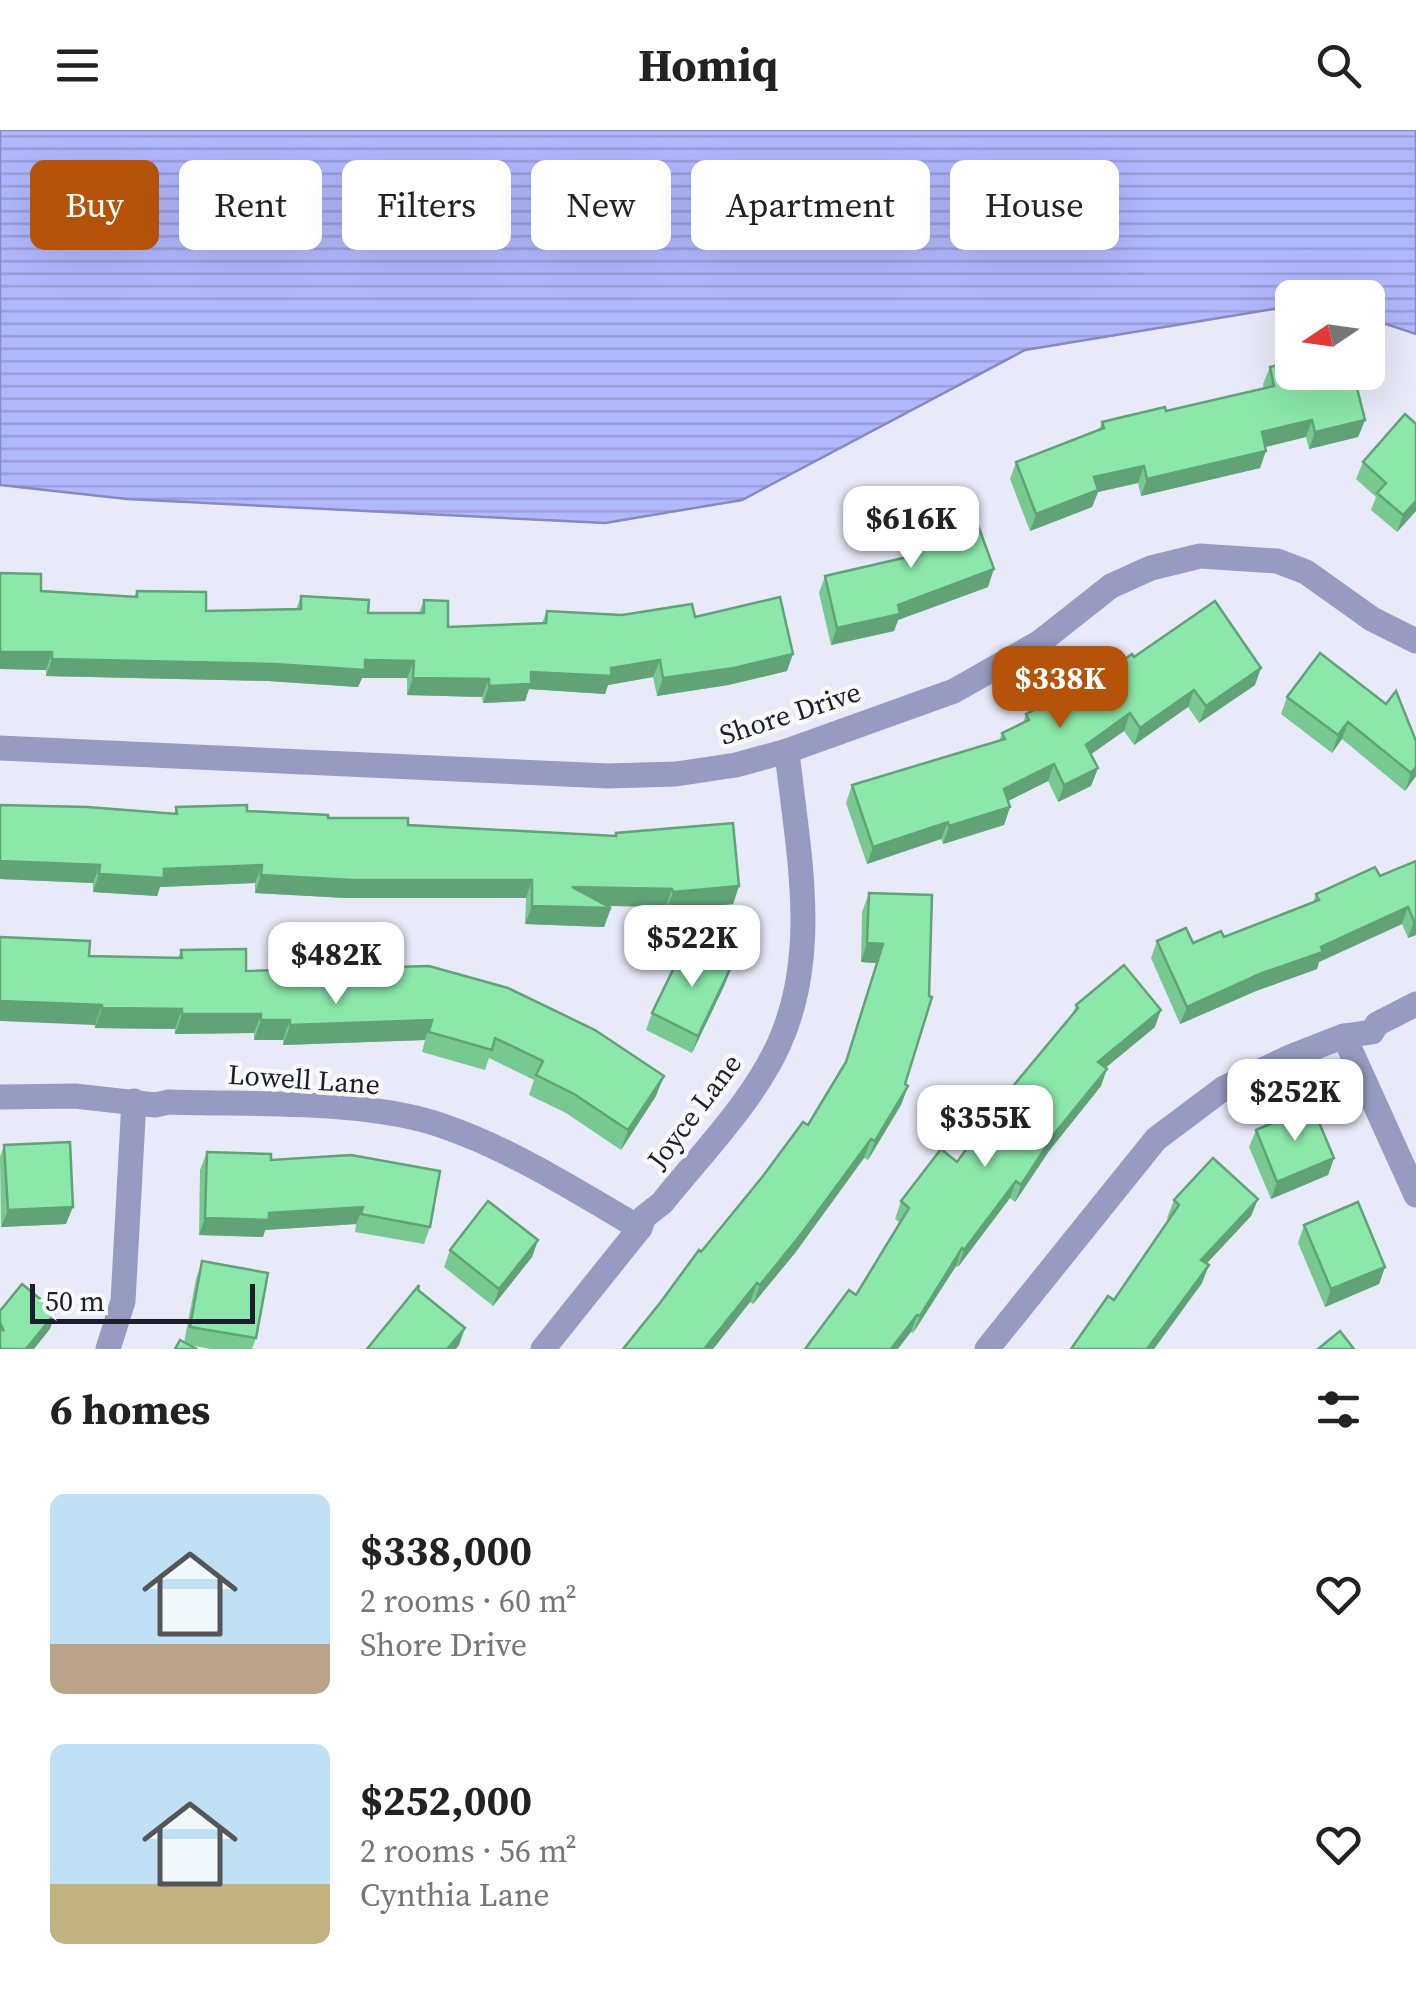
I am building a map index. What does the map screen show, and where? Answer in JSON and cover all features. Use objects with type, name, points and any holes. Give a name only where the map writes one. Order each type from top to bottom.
[{"type":"street","name":"Shore Drive","points":[[0,748],[608,776],[676,774],[736,765],[954,691],[1040,642],[1110,586],[1152,568],[1200,556],[1277,561],[1306,572],[1372,619],[1416,641]]},
{"type":"street","name":"Joyce Lane","points":[[543,1349],[644,1218],[662,1204],[753,1088],[778,1044],[791,1010],[803,956],[805,919],[786,751]]},
{"type":"street","points":[[986,1349],[1156,1139],[1224,1088],[1290,1056],[1344,1036],[1372,1032],[1377,1024],[1416,1004]]},
{"type":"street","points":[[1344,1036],[1416,1195]]},
{"type":"street","name":"Lowell Lane","points":[[0,1097],[75,1096],[155,1105],[169,1102],[357,1108],[439,1124],[502,1150],[640,1228]]},
{"type":"street","points":[[108,1349],[123,1301],[134,1100]]},
{"type":"water","points":[[0,130],[1416,130],[1416,334],[1385,324],[1385,280],[1275,280],[1275,309],[1025,350],[742,500],[605,523],[127,499],[0,485]]},
{"type":"building","points":[[1275,366],[1275,390],[1358,390],[1365,420],[1315,432],[1312,420],[1262,432],[1266,451],[1147,479],[1144,466],[1094,477],[1098,490],[1036,514],[1016,462],[1104,428],[1102,422],[1274,386],[1270,367]]},
{"type":"building","points":[[1405,414],[1416,424],[1416,501],[1403,515],[1377,493],[1386,483],[1363,462]]},
{"type":"building","points":[[972,509],[994,569],[898,605],[900,614],[837,628],[825,576],[916,555],[907,532]]},
{"type":"building","points":[[0,573],[41,574],[41,591],[137,597],[137,591],[206,592],[206,611],[301,609],[301,596],[369,600],[368,613],[424,613],[424,600],[448,601],[448,627],[546,623],[547,611],[622,615],[692,604],[695,617],[780,597],[793,654],[734,668],[663,678],[660,660],[611,668],[611,676],[531,672],[531,684],[489,686],[489,679],[413,678],[414,661],[365,660],[365,670],[52,659],[52,652],[0,652]]},
{"type":"building","points":[[1215,601],[1261,668],[1206,706],[1194,690],[1140,728],[1130,713],[1086,745],[1098,768],[1064,785],[1054,764],[1004,789],[1010,807],[873,847],[852,785],[1005,739],[1002,733],[1029,720],[1026,714],[1063,696],[1065,701]]},
{"type":"building","points":[[1320,653],[1386,704],[1396,691],[1416,741],[1416,767],[1411,773],[1348,722],[1338,735],[1287,697]]},
{"type":"building","points":[[0,805],[177,814],[176,807],[247,805],[247,811],[328,818],[408,818],[408,825],[616,836],[733,823],[739,886],[673,892],[572,887],[611,908],[532,906],[532,880],[352,880],[261,875],[262,865],[164,869],[164,878],[99,874],[100,865],[0,861]]},
{"type":"building","points":[[1416,861],[1416,920],[1408,907],[1321,947],[1323,952],[1262,973],[1187,1007],[1157,941],[1186,928],[1193,943],[1221,931],[1224,937],[1319,900],[1316,894],[1375,867],[1380,876]]},
{"type":"building","points":[[869,893],[932,895],[932,997],[905,1084],[908,1086],[875,1141],[871,1139],[802,1233],[704,1349],[623,1349],[803,1122],[808,1125],[846,1062],[883,944],[867,943]]},
{"type":"building","points":[[0,937],[90,941],[89,956],[182,958],[181,950],[246,949],[246,971],[429,966],[508,988],[595,1030],[664,1076],[628,1130],[574,1094],[536,1075],[543,1061],[495,1038],[492,1050],[429,1032],[432,1020],[290,1025],[290,1020],[261,1020],[261,1014],[182,1014],[182,1009],[0,1001]]},
{"type":"building","points":[[685,945],[731,967],[698,1036],[652,1013]]},
{"type":"building","points":[[1124,965],[1161,1010],[1098,1062],[1107,1069],[1055,1133],[1021,1185],[1016,1181],[962,1248],[920,1316],[891,1349],[805,1349],[849,1290],[856,1295],[909,1208],[901,1201],[941,1149],[957,1162],[1004,1097],[1078,1008],[1076,1005]]},
{"type":"building","points":[[1312,1106],[1334,1158],[1277,1182],[1256,1130]]},
{"type":"building","points":[[70,1142],[73,1207],[8,1210],[4,1145]]},
{"type":"building","points":[[207,1152],[271,1154],[271,1160],[351,1155],[440,1171],[430,1227],[361,1214],[363,1207],[269,1213],[269,1220],[205,1218]]},
{"type":"building","points":[[1213,1158],[1258,1199],[1201,1260],[1209,1265],[1147,1349],[1071,1349],[1108,1296],[1114,1300],[1179,1205],[1174,1200]]},
{"type":"building","points":[[488,1201],[538,1240],[499,1289],[450,1250]]},
{"type":"building","points":[[1358,1202],[1385,1267],[1331,1289],[1304,1225]]},
{"type":"building","points":[[202,1261],[268,1273],[256,1338],[190,1327]]},
{"type":"building","points":[[22,1284],[56,1312],[26,1349],[0,1349],[0,1327],[4,1331],[0,1311]]},
{"type":"building","points":[[419,1285],[418,1290],[465,1328],[447,1349],[367,1349]]},
{"type":"building","points":[[1340,1331],[1354,1349],[1318,1349]]},
{"type":"building","points":[[180,1340],[197,1349],[175,1349]]}]
